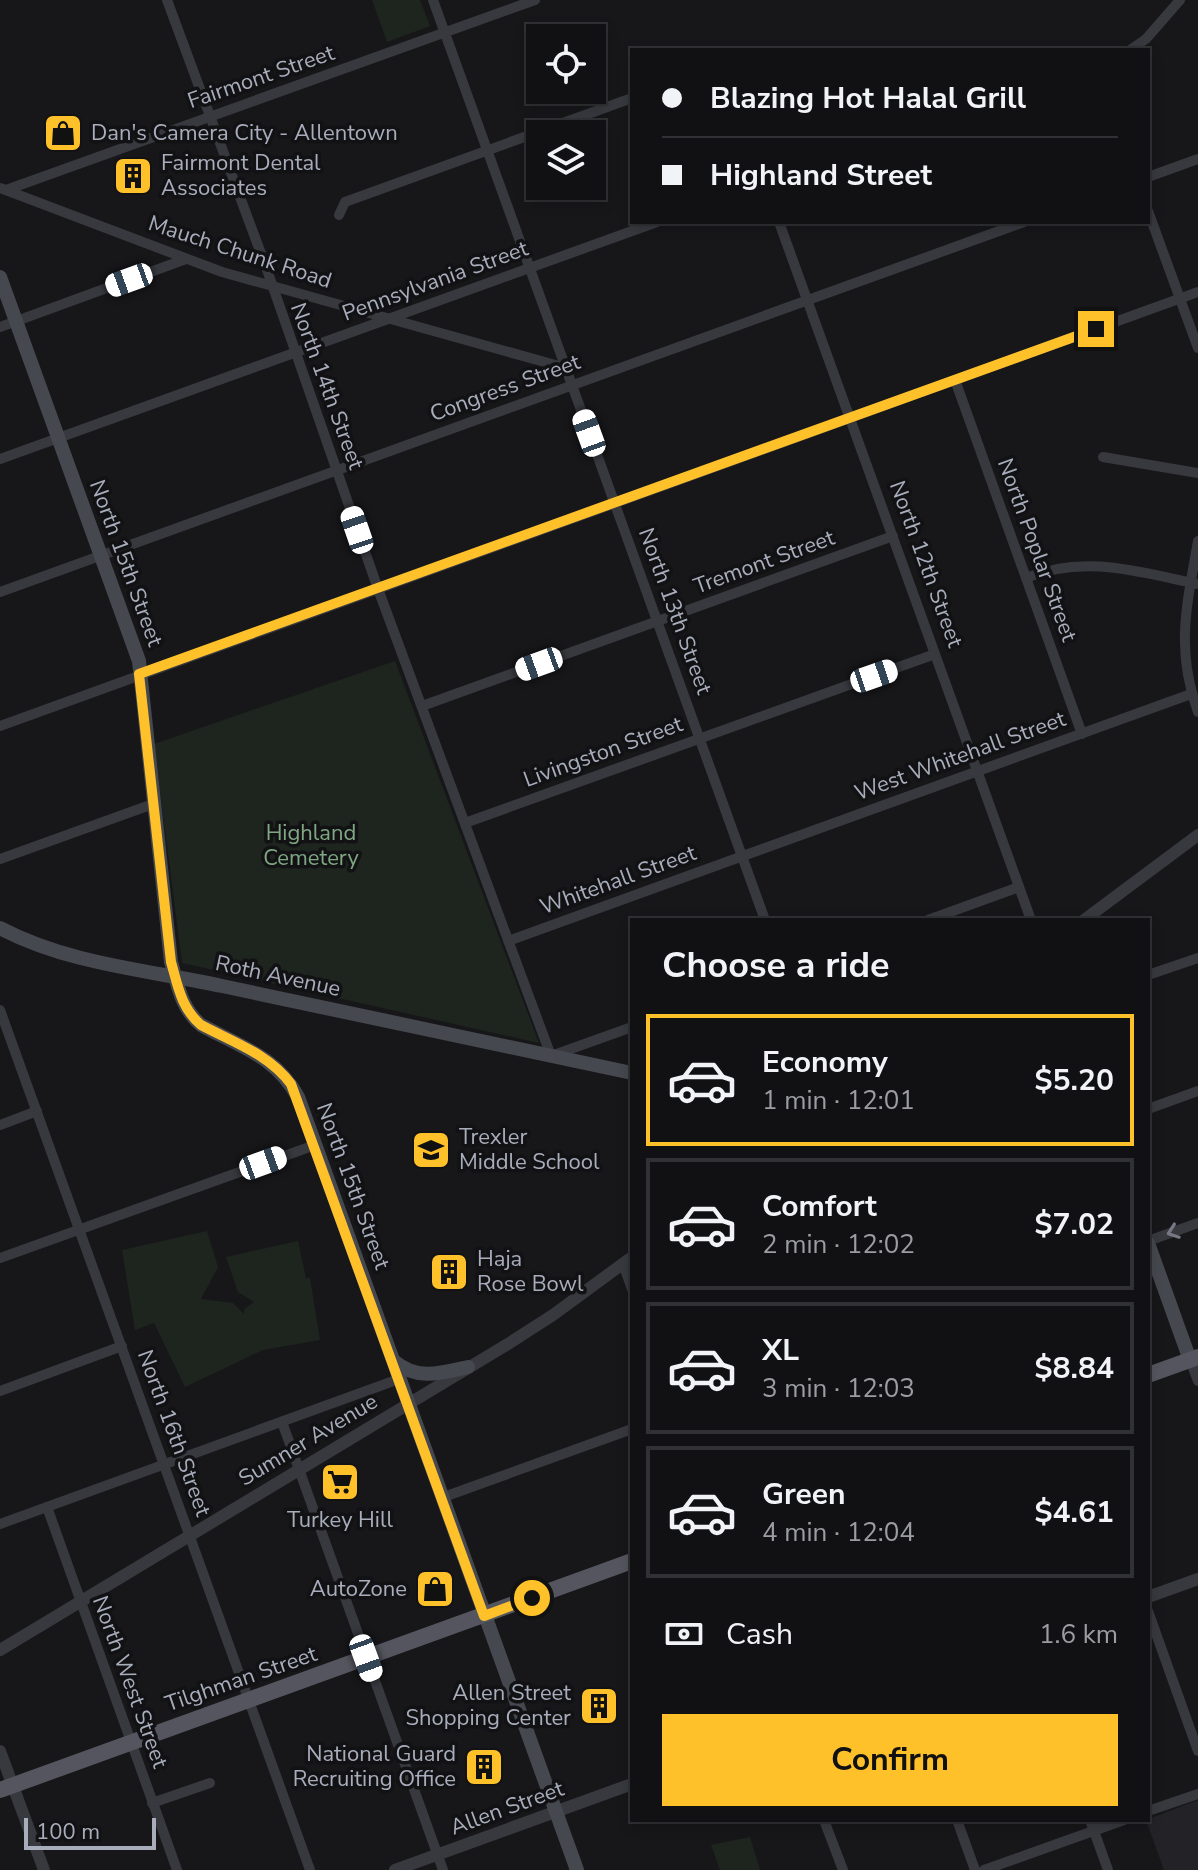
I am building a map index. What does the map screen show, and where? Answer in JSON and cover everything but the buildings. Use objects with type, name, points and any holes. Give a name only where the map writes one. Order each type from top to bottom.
[{"type":"main road","name":"North 15th Street","points":[[0,277],[139,661],[171,962],[182,1001],[201,1025],[265,1058],[284,1075],[298,1097],[577,1870]]},
{"type":"main road","name":"Roth Avenue","points":[[0,928],[24,941],[67,956],[630,1073]]},
{"type":"main road","points":[[1150,1247],[1194,1358],[1150,1374]]},
{"type":"main road","points":[[392,1359],[405,1371],[418,1374],[436,1374],[468,1367]]},
{"type":"main road","name":"Tilghman Street","points":[[6,1788],[630,1562]]},
{"type":"street","name":"North 14th Street","points":[[167,0],[378,589],[551,1056]]},
{"type":"street","name":"North 13th Street","points":[[433,0],[764,918]]},
{"type":"street","name":"Fairmont Street","points":[[2,190],[535,0]]},
{"type":"street","points":[[1133,48],[1146,39],[1180,0]]},
{"type":"street","points":[[339,215],[345,202],[630,99]]},
{"type":"street","points":[[1150,176],[1198,159]]},
{"type":"street","points":[[39,178],[37,192],[43,204]]},
{"type":"street","name":"Mauch Chunk Road","points":[[2,190],[186,259],[271,287],[566,368]]},
{"type":"street","points":[[1150,216],[1198,348]]},
{"type":"street","name":"Pennsylvania Street","points":[[0,459],[651,224]]},
{"type":"street","name":"North 12th Street","points":[[780,224],[1030,918]]},
{"type":"street","name":"Congress Street","points":[[0,592],[1018,224]]},
{"type":"street","points":[[0,327],[186,259]]},
{"type":"street","points":[[0,726],[1198,292]]},
{"type":"street","name":"North Poplar Street","points":[[955,380],[1082,734]]},
{"type":"street","points":[[1103,457],[1198,473]]},
{"type":"street","name":"Tremont Street","points":[[422,706],[893,536]]},
{"type":"street","points":[[1198,541],[1195,584],[1183,633],[1186,671],[1198,712]]},
{"type":"street","points":[[1026,578],[1061,566],[1086,565],[1195,584]]},
{"type":"street","name":"Livingston Street","points":[[465,823],[935,654]]},
{"type":"street","name":"West Whitehall Street","points":[[742,856],[1191,694]]},
{"type":"street","points":[[0,859],[153,804]]},
{"type":"street","points":[[1087,918],[1198,835]]},
{"type":"street","name":"Whitehall Street","points":[[508,941],[742,856]]},
{"type":"street","points":[[934,918],[1019,887]]},
{"type":"street","points":[[1150,974],[1198,958]]},
{"type":"street","name":"North 16th Street","points":[[0,1010],[310,1870]]},
{"type":"street","points":[[551,1056],[630,1028]]},
{"type":"street","points":[[1150,1108],[1198,1091]]},
{"type":"street","points":[[0,1125],[37,1111]]},
{"type":"street","points":[[0,1258],[315,1145]]},
{"type":"street","points":[[1150,1241],[1198,1223]]},
{"type":"street","name":"Sumner Avenue","points":[[0,1650],[553,1315],[627,1260]]},
{"type":"street","points":[[0,1391],[122,1346]]},
{"type":"street","points":[[1194,1358],[1198,1381]]},
{"type":"street","points":[[0,1524],[399,1379]]},
{"type":"street","points":[[282,1422],[443,1870]]},
{"type":"street","points":[[441,1498],[630,1430]]},
{"type":"street","name":"North West Street","points":[[47,1507],[177,1870]]},
{"type":"street","points":[[1150,1596],[1198,1579]]},
{"type":"street","points":[[1150,1617],[1198,1751]]},
{"type":"street","points":[[0,1751],[6,1788],[44,1870]]},
{"type":"street","points":[[152,1803],[210,1783]]},
{"type":"street","name":"Allen Street","points":[[395,1870],[630,1785]]},
{"type":"street","points":[[1150,1810],[1198,1794]]},
{"type":"street","points":[[825,1822],[843,1870]]},
{"type":"street","points":[[958,1822],[975,1870]]},
{"type":"street","points":[[984,1870],[1092,1825],[1108,1870]]},
{"type":"shaded area","points":[[1198,1800],[1198,1870],[1164,1870],[1147,1822],[1150,1822],[1150,1818]]},
{"type":"green space","points":[[372,0],[420,0],[430,26],[387,42]]},
{"type":"green space","name":"Highland Cemetery","points":[[395,661],[539,1043],[182,963],[154,744]]},
{"type":"green space","points":[[207,1231],[218,1267],[201,1299],[233,1303],[244,1314],[244,1309],[254,1302],[238,1292],[226,1257],[298,1241],[306,1278],[310,1278],[320,1340],[263,1350],[185,1387],[154,1323],[135,1330],[122,1250]]},
{"type":"green space","points":[[750,1837],[760,1870],[720,1870],[711,1845]]},
{"type":"place","name":"Dan's Camera City - Allentown","points":[[63,133]]},
{"type":"place","name":"Fairmont Dental Associates","points":[[133,176]]},
{"type":"place","name":"Trexler Middle School","points":[[431,1150]]},
{"type":"place","name":"Haja Rose Bowl","points":[[449,1272]]},
{"type":"place","name":"Turkey Hill","points":[[340,1482]]},
{"type":"place","name":"AutoZone","points":[[435,1589]]},
{"type":"place","name":"Allen Street Shopping Center","points":[[599,1706]]},
{"type":"place","name":"National Guard Recruiting Office","points":[[484,1767]]},
{"type":"route","points":[[532,1598],[484,1616],[291,1084],[265,1058],[201,1025],[182,1001],[171,962],[139,674],[1096,329]]}]
